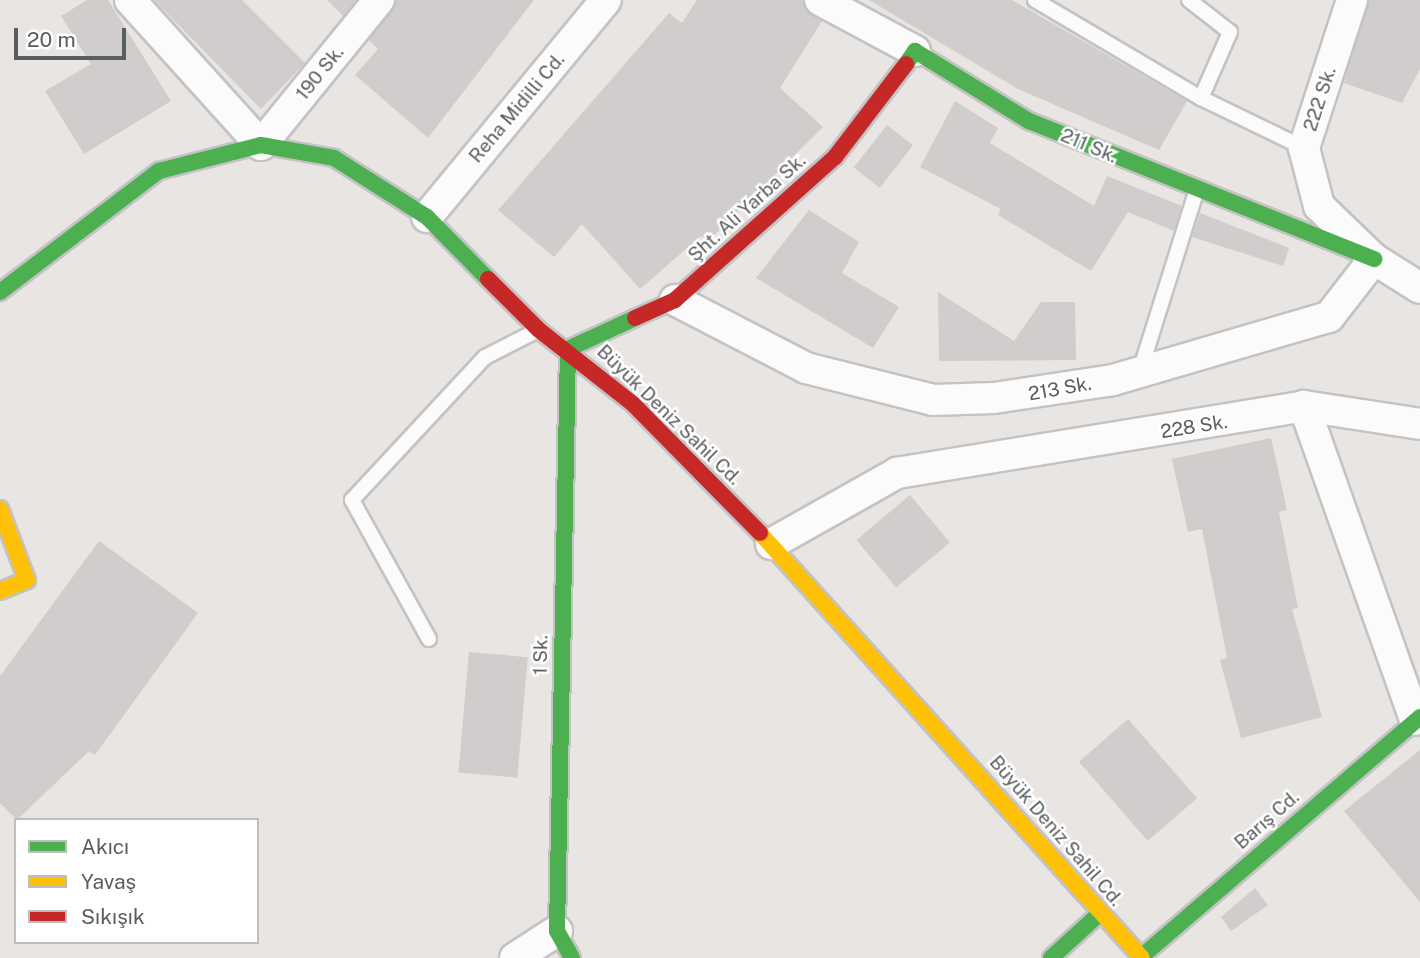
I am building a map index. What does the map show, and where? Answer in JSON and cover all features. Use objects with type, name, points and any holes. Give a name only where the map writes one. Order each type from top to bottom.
[{"type":"street","points":[[130,0],[261,145]]},
{"type":"street","name":"190 Sk.","points":[[261,145],[379,0]]},
{"type":"street","name":"Reha Midilli Cd.","points":[[427,217],[606,0]]},
{"type":"street","name":"211 Sk.","points":[[820,0],[915,51],[1028,121],[1196,192],[1374,259]]},
{"type":"street","name":"222 Sk.","points":[[1352,0],[1304,148],[1319,206],[1374,259]]},
{"type":"street","name":"Şht. Ali Yarba Sk.","points":[[568,349],[675,300],[835,157],[915,51]]},
{"type":"street","name":"Büyük Deniz Sahil Cd.","points":[[0,292],[159,171],[261,145],[334,158],[427,217],[539,330],[568,349],[632,404],[771,544],[1141,958]]},
{"type":"street","points":[[1374,259],[1420,288]]},
{"type":"street","name":"213 Sk.","points":[[675,300],[806,368],[933,400],[1044,393],[1139,372],[1329,317],[1374,259]]},
{"type":"street","name":"1 Sk.","points":[[557,931],[568,349]]},
{"type":"street","points":[[1304,406],[1417,718]]},
{"type":"street","name":"228 Sk.","points":[[771,544],[897,473],[1304,406],[1420,424]]},
{"type":"street","points":[[0,509],[27,580],[0,591]]},
{"type":"street","name":"Barış Cd.","points":[[1141,958],[1417,718]]},
{"type":"street","points":[[1051,958],[1099,914]]},
{"type":"street","points":[[514,958],[557,931],[572,958]]},
{"type":"lane","points":[[1035,0],[1201,99],[1304,148]]},
{"type":"lane","points":[[1189,0],[1230,32],[1201,99]]},
{"type":"lane","points":[[1139,372],[1196,192]]},
{"type":"lane","points":[[429,639],[352,500],[485,357],[539,330]]},
{"type":"building","points":[[87,0],[108,0],[171,101],[84,154],[45,91],[91,64],[61,16]]},
{"type":"building","points":[[154,0],[242,0],[305,63],[261,109]]},
{"type":"building","points":[[327,0],[356,0],[343,16]]},
{"type":"building","points":[[396,0],[534,0],[428,138],[355,75],[378,49],[369,40]]},
{"type":"building","points":[[697,0],[803,0],[822,21],[780,88],[823,127],[707,242],[701,236],[640,289],[582,224],[554,257],[498,210],[669,13],[682,23]]},
{"type":"building","points":[[869,0],[1012,0],[1187,101],[1159,150],[1018,89]]},
{"type":"building","points":[[1369,0],[1420,0],[1420,69],[1402,103],[1344,83]]},
{"type":"building","points":[[955,101],[998,128],[990,143],[1094,206],[1107,176],[1182,206],[1174,231],[1128,212],[1091,271],[998,215],[1001,209],[920,167]]},
{"type":"building","points":[[887,125],[913,145],[880,188],[854,168]]},
{"type":"building","points":[[809,210],[859,242],[842,273],[899,307],[873,348],[756,278]]},
{"type":"building","points":[[1200,213],[1289,248],[1283,266],[1192,237]]},
{"type":"building","points":[[938,292],[1014,341],[1041,302],[1075,302],[1076,360],[939,361]]},
{"type":"building","points":[[1271,438],[1287,510],[1279,512],[1298,608],[1292,609],[1322,717],[1241,738],[1220,660],[1227,658],[1202,529],[1188,532],[1172,459]]},
{"type":"building","points":[[910,495],[950,542],[896,587],[856,540]]},
{"type":"building","points":[[99,541],[198,613],[95,755],[89,751],[19,818],[15,818],[0,803],[0,676]]},
{"type":"building","points":[[469,652],[528,657],[517,778],[458,773]]},
{"type":"building","points":[[1128,719],[1197,798],[1148,841],[1079,762]]},
{"type":"building","points":[[1420,750],[1420,902],[1344,811]]},
{"type":"building","points":[[1255,888],[1268,905],[1231,931],[1221,917]]},
{"type":"traffic: fast","points":[[906,64],[915,51],[1029,121],[1374,259]]},
{"type":"traffic: fast","points":[[0,292],[159,171],[261,145],[334,158],[427,217],[488,279]]},
{"type":"traffic: fast","points":[[572,958],[557,931],[568,349],[635,318]]},
{"type":"traffic: fast","points":[[1141,957],[1420,717]]},
{"type":"traffic: fast","points":[[1051,958],[1099,914]]},
{"type":"traffic: slow","points":[[0,509],[27,580],[0,591]]},
{"type":"traffic: slow","points":[[760,533],[1142,958]]},
{"type":"traffic: jam","points":[[635,318],[675,300],[835,157],[906,64]]},
{"type":"traffic: jam","points":[[488,279],[539,330],[633,404],[760,533]]}]
